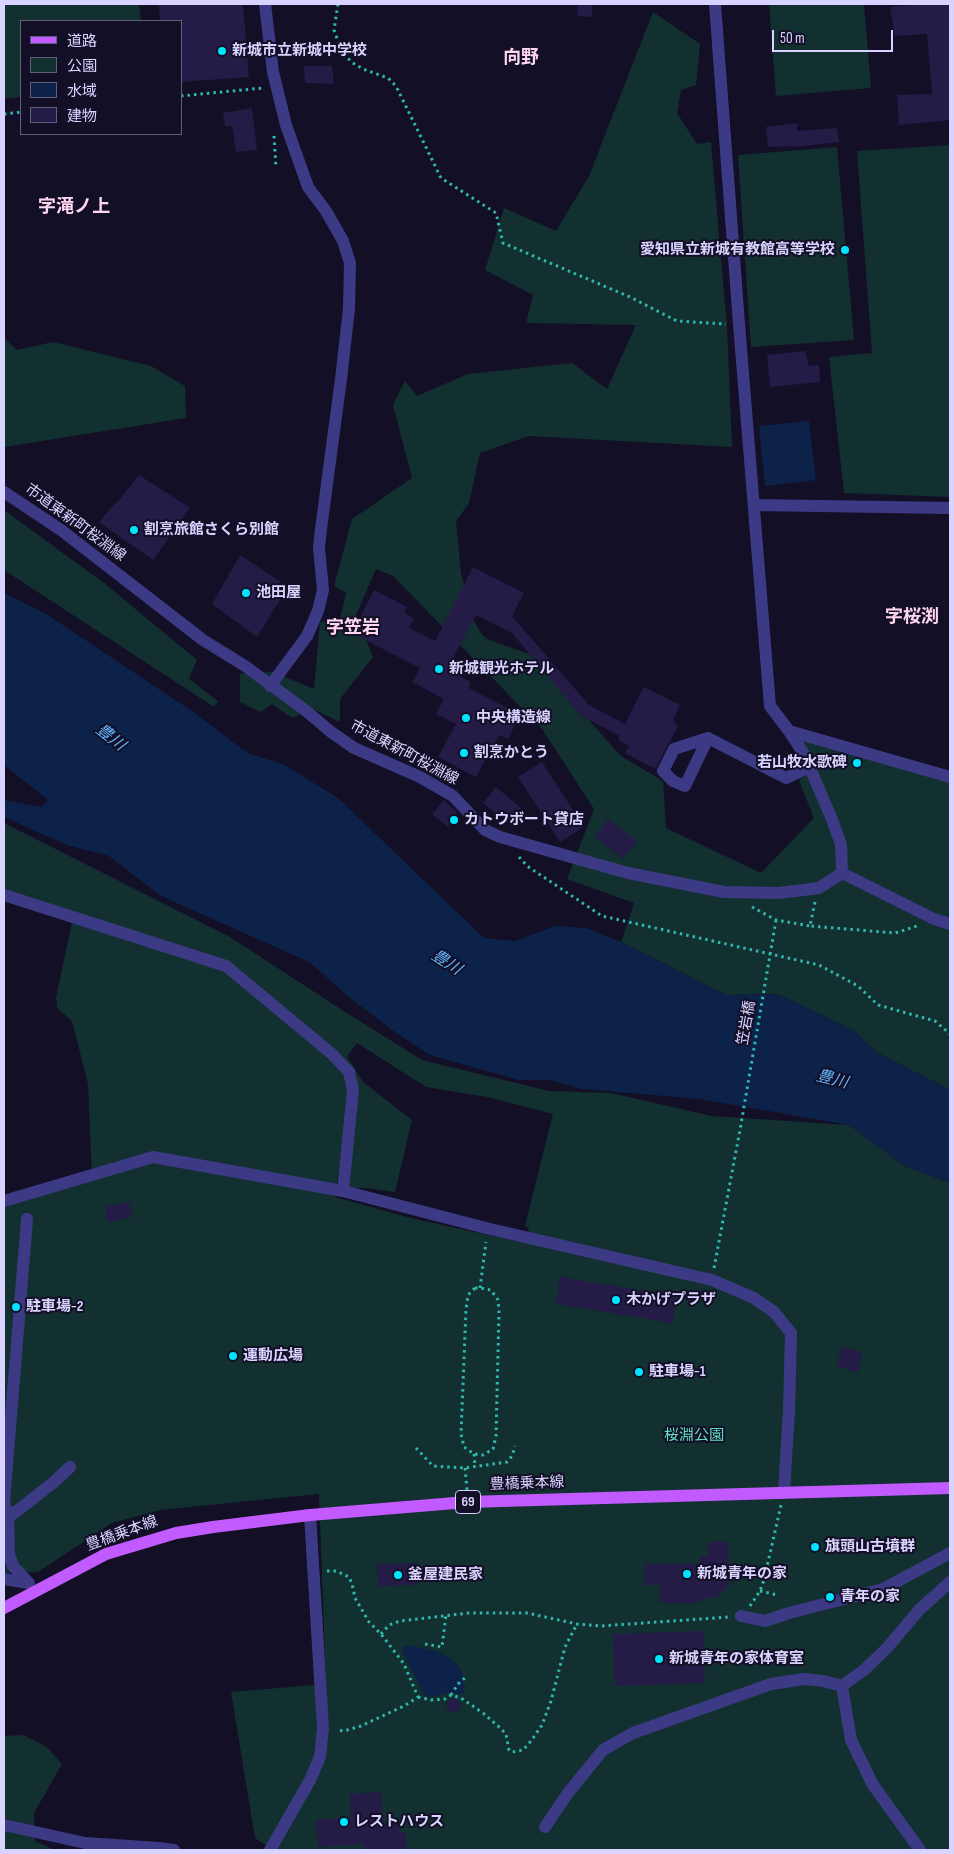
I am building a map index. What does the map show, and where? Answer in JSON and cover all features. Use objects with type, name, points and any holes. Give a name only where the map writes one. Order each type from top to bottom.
[{"type":"main road","name":"豊橋乗本線","points":[[4,1608],[32,1586],[106,1554],[157,1538],[203,1528],[310,1515],[467,1502],[784,1491],[950,1488]]},
{"type":"street","points":[[265,4],[274,72],[286,125],[308,188],[326,211],[343,241],[350,263],[349,309],[342,379],[319,548],[323,590],[318,611],[307,636],[270,686]]},
{"type":"street","points":[[715,4],[738,324],[770,706],[789,731],[809,767],[841,844],[842,873],[934,919],[950,924]]},
{"type":"street","name":"市道東新町桜淵線","points":[[4,492],[60,530],[203,640],[245,666],[354,748],[420,777],[453,796],[485,830],[500,837],[628,873],[724,892],[780,893],[819,888],[842,873]]},
{"type":"street","points":[[754,505],[950,508]]},
{"type":"street","points":[[789,731],[950,777]]},
{"type":"street","points":[[708,738],[786,778],[809,767]]},
{"type":"street","points":[[4,895],[226,966],[332,1054],[349,1072],[353,1090],[344,1191]]},
{"type":"street","points":[[4,1201],[153,1157],[344,1191],[490,1229],[712,1280],[754,1298],[774,1312],[791,1333],[784,1491]]},
{"type":"street","points":[[28,1219],[4,1502],[8,1518],[9,1554],[13,1566],[32,1586]]},
{"type":"street","points":[[8,1518],[70,1468]]},
{"type":"street","points":[[270,1850],[310,1780],[320,1756],[323,1728],[310,1515]]},
{"type":"street","points":[[741,1616],[765,1621],[883,1589],[950,1553]]},
{"type":"street","points":[[4,1579],[32,1586]]},
{"type":"street","points":[[842,1686],[864,1670],[887,1648],[919,1610],[950,1582]]},
{"type":"street","points":[[545,1827],[568,1793],[603,1750],[634,1732],[771,1684],[804,1679],[842,1686]]},
{"type":"street","points":[[842,1686],[852,1740],[869,1778],[902,1828],[920,1850]]},
{"type":"street","points":[[4,1825],[85,1843],[174,1850]]},
{"type":"path","points":[[338,4],[334,30],[340,47],[351,62],[363,69],[388,78],[396,86],[441,178],[496,213],[504,243],[630,297],[677,321],[738,324]]},
{"type":"path","points":[[182,96],[270,88]]},
{"type":"path","points":[[4,114],[20,112]]},
{"type":"path","points":[[516,854],[527,866],[602,916],[819,965],[858,986],[878,1005],[935,1021],[950,1034]]},
{"type":"path","points":[[819,888],[810,926],[895,933],[934,919]]},
{"type":"path","name":"笠岩橋","points":[[712,1280],[776,920],[810,926]]},
{"type":"path","points":[[480,1288],[486,1241],[490,1229]]},
{"type":"path","points":[[474,1288],[480,1288],[491,1290],[498,1300],[496,1436],[493,1449],[483,1454],[474,1454],[464,1447],[462,1434],[465,1318],[468,1295],[474,1288]]},
{"type":"path","points":[[416,1448],[433,1466],[465,1468],[507,1462],[512,1456],[515,1446]]},
{"type":"path","points":[[474,1454],[475,1467]]},
{"type":"path","points":[[465,1468],[467,1502]]},
{"type":"path","points":[[756,1598],[760,1591],[784,1491]]},
{"type":"path","points":[[314,1572],[336,1571],[349,1577],[355,1598],[369,1622],[382,1634],[404,1664],[418,1697]]},
{"type":"path","points":[[760,1591],[777,1595]]},
{"type":"path","points":[[382,1634],[389,1625],[400,1621],[446,1615],[502,1612],[527,1613],[577,1624],[601,1626],[741,1616]]},
{"type":"path","points":[[425,1644],[442,1647],[446,1615]]},
{"type":"path","points":[[451,1695],[461,1698],[498,1726],[506,1734],[509,1750],[512,1752],[523,1750],[531,1742],[542,1725],[551,1701],[565,1647],[577,1624]]},
{"type":"path","points":[[323,1728],[344,1731],[361,1726],[404,1706],[418,1697],[431,1700],[445,1698],[451,1695],[458,1684],[466,1677]]},
{"type":"green space","points":[[4,4],[139,4],[141,20],[20,20],[20,97],[4,99]]},
{"type":"green space","points":[[769,4],[864,4],[871,88],[776,96]]},
{"type":"green space","points":[[653,12],[700,44],[696,85],[681,90],[677,113],[697,144],[711,142],[727,328],[732,447],[529,436],[480,453],[469,503],[456,521],[461,573],[472,617],[482,635],[487,639],[529,654],[621,756],[663,781],[666,828],[761,873],[814,818],[799,781],[809,767],[797,736],[950,782],[950,1090],[876,1052],[853,1030],[777,994],[726,995],[621,942],[634,903],[567,879],[594,809],[542,729],[393,576],[376,569],[356,615],[373,657],[340,699],[340,722],[313,709],[292,718],[272,704],[261,712],[240,702],[240,674],[273,672],[314,689],[320,622],[340,619],[346,593],[334,586],[352,519],[412,478],[393,405],[405,381],[417,396],[468,374],[572,363],[607,389],[636,325],[526,323],[533,295],[485,270],[504,208],[556,231],[589,176]]},
{"type":"green space","points":[[950,145],[950,497],[844,493],[829,357],[872,353],[857,151]]},
{"type":"green space","points":[[837,147],[854,340],[751,347],[738,155]]},
{"type":"green space","points":[[4,338],[17,350],[53,342],[151,366],[185,386],[186,418],[4,447]]},
{"type":"green space","points":[[4,510],[104,583],[197,660],[189,679],[218,701],[214,707],[4,570]]},
{"type":"green space","name":"桜淵公園","points":[[4,823],[230,937],[422,1060],[549,1091],[611,1093],[712,1116],[849,1125],[905,1166],[950,1183],[950,1850],[273,1850],[255,1838],[231,1692],[326,1684],[319,1494],[160,1510],[112,1523],[38,1572],[4,1573],[4,1207],[92,1180],[88,1084],[72,1021],[57,1008],[56,998],[74,913],[4,890]],"holes":[[[357,1043],[426,1087],[487,1097],[553,1114],[525,1226],[529,1228],[525,1243],[411,1218],[335,1197],[351,1090],[346,1073],[356,1089],[344,1179],[351,1188],[395,1192],[412,1120],[363,1082],[347,1056]]]},
{"type":"green space","points":[[23,1735],[47,1747],[62,1764],[34,1813],[35,1841],[55,1850],[4,1850],[4,1736]]},
{"type":"water","points":[[809,421],[816,480],[765,486],[759,426]]},
{"type":"water","name":"豊川","points":[[4,593],[48,615],[192,711],[247,753],[283,764],[338,798],[484,938],[515,941],[555,926],[586,928],[621,942],[726,995],[777,994],[853,1030],[876,1052],[950,1090],[950,1183],[905,1166],[849,1125],[699,1099],[582,1089],[551,1080],[519,1080],[430,1055],[396,1033],[355,1002],[309,962],[161,896],[109,856],[67,845],[4,817],[4,800],[42,807],[48,800],[4,765]]},
{"type":"water","points":[[404,1646],[428,1649],[450,1658],[457,1664],[463,1675],[465,1692],[461,1694],[449,1693],[425,1696],[402,1651]]},
{"type":"building","points":[[159,4],[243,4],[249,77],[182,82],[182,20],[160,20]]},
{"type":"building","points":[[578,4],[592,4],[592,17],[577,16]]},
{"type":"building","points":[[950,4],[950,120],[899,125],[897,95],[932,94],[927,34],[895,36],[890,7]]},
{"type":"building","points":[[304,66],[332,66],[334,84],[305,83]]},
{"type":"building","points":[[252,108],[257,150],[236,152],[232,126],[225,126],[223,113]]},
{"type":"building","points":[[797,123],[797,131],[837,128],[839,142],[768,147],[766,127]]},
{"type":"building","points":[[805,351],[809,366],[819,365],[820,382],[770,387],[767,355]]},
{"type":"building","points":[[139,475],[190,508],[153,560],[99,522]]},
{"type":"building","points":[[240,555],[288,587],[257,637],[212,604]]},
{"type":"building","name":"新城観光ホテル","points":[[473,567],[524,593],[512,616],[589,705],[625,724],[644,687],[680,705],[673,720],[678,726],[655,769],[625,753],[629,746],[618,740],[620,736],[580,715],[512,633],[476,615],[450,664],[461,669],[458,675],[470,682],[469,688],[511,710],[518,719],[508,739],[500,735],[476,777],[438,757],[456,724],[436,714],[444,699],[412,682],[420,668],[352,633],[374,590],[407,607],[404,613],[414,618],[409,628],[435,641]]},
{"type":"building","points":[[542,762],[584,827],[560,842],[518,777]]},
{"type":"building","points":[[496,787],[521,808],[508,823],[483,803]]},
{"type":"building","points":[[444,800],[457,812],[448,827],[432,814]]},
{"type":"building","points":[[608,819],[637,841],[623,859],[595,837]]},
{"type":"building","points":[[129,1202],[132,1217],[108,1222],[105,1206]]},
{"type":"building","name":"木かげプラザ","points":[[560,1277],[677,1296],[672,1323],[556,1304]]},
{"type":"building","points":[[841,1347],[862,1352],[858,1372],[837,1366]]},
{"type":"building","name":"新城青年の家","points":[[708,1542],[728,1542],[729,1585],[716,1598],[701,1598],[701,1603],[660,1603],[660,1585],[645,1585],[645,1564],[700,1564],[700,1556],[708,1556]]},
{"type":"building","name":"釜屋建民家","points":[[418,1563],[419,1585],[378,1586],[377,1564]]},
{"type":"building","name":"新城青年の家体育室","points":[[703,1631],[705,1683],[615,1686],[613,1634]]},
{"type":"building","points":[[451,1698],[458,1700],[461,1707],[456,1712],[448,1711],[446,1704]]},
{"type":"building","name":"レストハウス","points":[[381,1792],[383,1824],[399,1823],[400,1833],[406,1832],[407,1850],[364,1850],[364,1844],[318,1847],[316,1820],[351,1817],[350,1794]]},
{"type":"place","name":"新城市立新城中学校","points":[[222,51]]},
{"type":"place","name":"愛知県立新城有教館高等学校","points":[[845,250]]},
{"type":"place","name":"割烹旅館さくら別館","points":[[134,530]]},
{"type":"place","name":"池田屋","points":[[246,593]]},
{"type":"place","name":"新城観光ホテル","points":[[439,669]]},
{"type":"place","name":"中央構造線","points":[[466,718]]},
{"type":"place","name":"割烹かとう","points":[[464,753]]},
{"type":"place","name":"若山牧水歌碑","points":[[857,763]]},
{"type":"place","name":"カトウボート貸店","points":[[454,820]]},
{"type":"place","name":"木かげプラザ","points":[[616,1300]]},
{"type":"place","name":"駐車場-2","points":[[16,1307]]},
{"type":"place","name":"運動広場","points":[[233,1356]]},
{"type":"place","name":"駐車場-1","points":[[639,1372]]},
{"type":"place","name":"旗頭山古墳群","points":[[815,1547]]},
{"type":"place","name":"新城青年の家","points":[[687,1574]]},
{"type":"place","name":"釜屋建民家","points":[[398,1575]]},
{"type":"place","name":"青年の家","points":[[830,1597]]},
{"type":"place","name":"新城青年の家体育室","points":[[659,1659]]},
{"type":"place","name":"レストハウス","points":[[344,1822]]},
{"type":"district","name":"向野","points":[[521,58]]},
{"type":"district","name":"字滝ノ上","points":[[74,207]]},
{"type":"district","name":"字桜渕","points":[[912,617]]},
{"type":"district","name":"字笠岩","points":[[353,628]]}]
